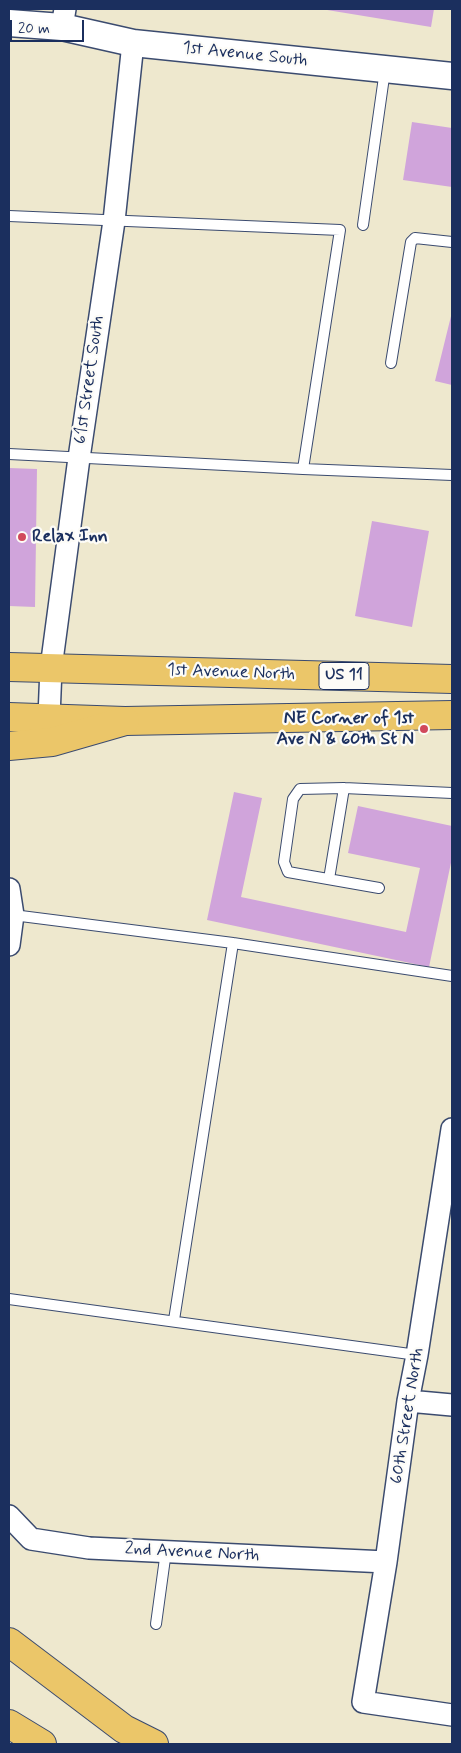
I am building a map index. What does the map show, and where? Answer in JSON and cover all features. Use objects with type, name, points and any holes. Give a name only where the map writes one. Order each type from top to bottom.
[{"type":"main road","name":"1st Avenue North","points":[[9,667],[452,679]]},
{"type":"main road","points":[[9,717],[125,721],[452,715]]},
{"type":"main road","points":[[9,746],[52,742],[125,721]]},
{"type":"main road","points":[[9,1642],[124,1729],[154,1744]]},
{"type":"main road","points":[[9,1724],[42,1744]]},
{"type":"street","name":"1st Avenue South","points":[[9,23],[64,18],[133,43],[452,76]]},
{"type":"street","name":"61st Street South","points":[[49,717],[51,668],[79,458],[114,221],[133,43]]},
{"type":"street","points":[[9,889],[13,915],[9,943]]},
{"type":"street","name":"60th Street North","points":[[452,1129],[417,1355],[408,1401],[386,1562],[363,1702],[452,1715]]},
{"type":"street","points":[[408,1401],[452,1405]]},
{"type":"street","name":"2nd Avenue North","points":[[9,1516],[31,1539],[89,1548],[386,1562]]},
{"type":"lane","points":[[363,225],[385,69]]},
{"type":"lane","points":[[9,216],[340,230],[303,469]]},
{"type":"lane","points":[[391,363],[411,242],[415,238],[452,242]]},
{"type":"lane","points":[[9,454],[452,475]]},
{"type":"lane","points":[[379,888],[288,872],[284,862],[293,799],[300,789],[344,788],[452,793]]},
{"type":"lane","points":[[329,879],[344,788]]},
{"type":"lane","points":[[13,915],[233,943],[452,976]]},
{"type":"lane","points":[[174,1320],[233,943]]},
{"type":"lane","points":[[9,1298],[417,1355]]},
{"type":"lane","points":[[156,1624],[166,1551]]},
{"type":"building","points":[[321,9],[434,9],[431,27]]},
{"type":"building","points":[[412,122],[452,128],[452,187],[403,180]]},
{"type":"building","points":[[452,312],[452,385],[435,381]]},
{"type":"building","name":"Relax Inn","points":[[9,468],[37,469],[35,607],[9,606]]},
{"type":"building","points":[[372,521],[429,531],[412,627],[355,616]]},
{"type":"building","points":[[234,792],[262,798],[241,897],[406,932],[420,868],[348,853],[358,806],[452,826],[452,858],[429,967],[207,920]]},
{"type":"place","name":"Relax Inn","points":[[22,537]]},
{"type":"place","name":"NE Corner of 1st Ave N & 60th St N","points":[[424,729]]}]
